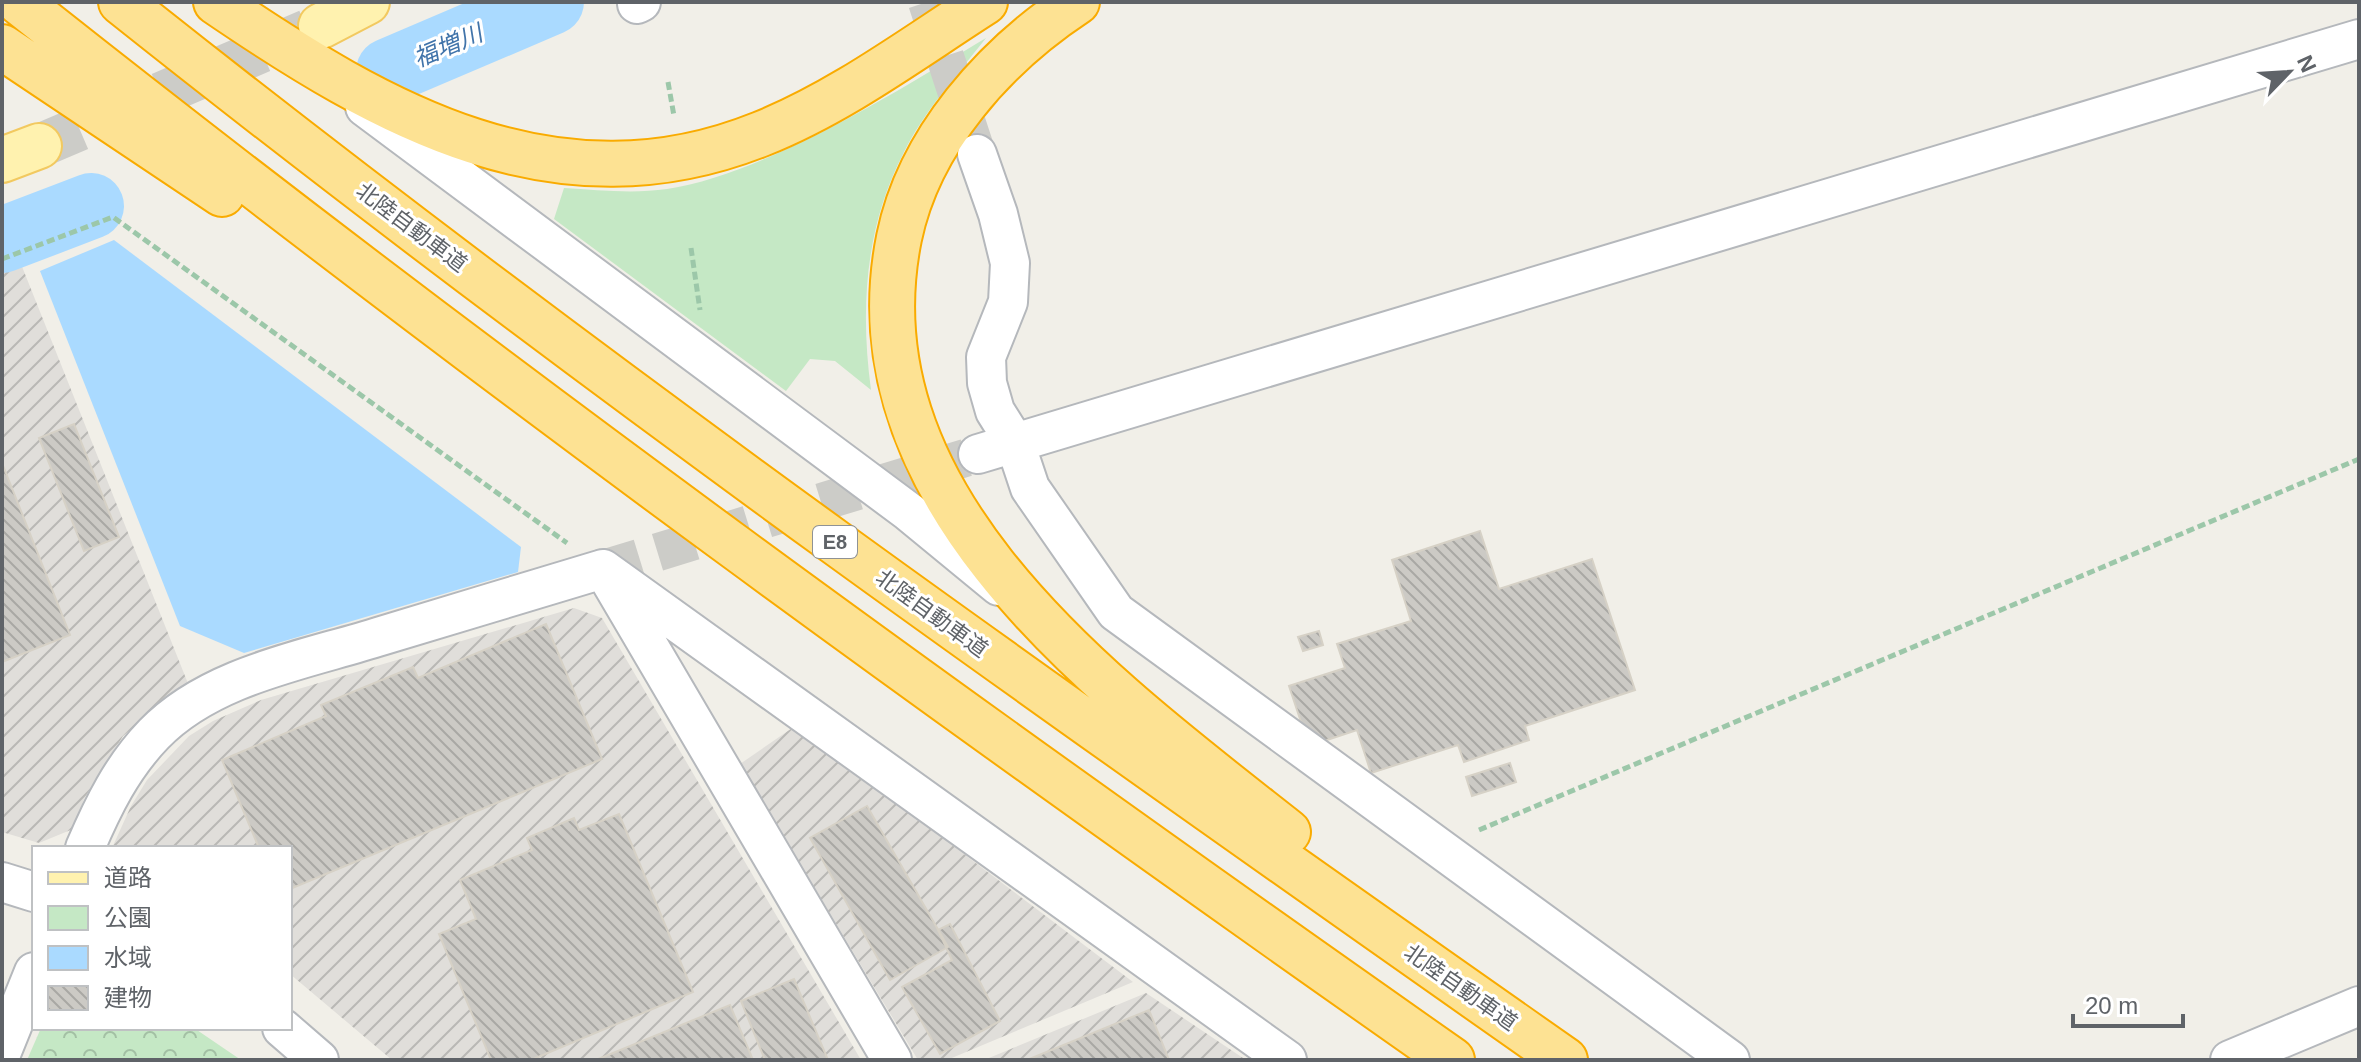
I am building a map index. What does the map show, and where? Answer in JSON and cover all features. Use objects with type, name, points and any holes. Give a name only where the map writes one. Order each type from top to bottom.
[{"type":"highway","points":[[19,2],[522,390],[1074,795],[1452,1060]]},
{"type":"highway","name":"北陸自動車道","points":[[121,2],[666,421],[1110,741],[1565,1060]]},
{"type":"highway","points":[[216,2],[315,45],[455,137],[508,154],[569,163],[630,165],[692,157],[761,134],[822,105],[985,2]]},
{"type":"highway","points":[[1077,2],[1019,48],[968,99],[930,154],[904,212],[892,274],[892,337],[903,396],[924,453],[949,503],[984,553],[1099,677],[1345,877],[1600,1060]]},
{"type":"highway","points":[[2,47],[522,390]]},
{"type":"main road","points":[[315,45],[367,2]]},
{"type":"street","points":[[978,454],[2359,39]]},
{"type":"street","points":[[315,45],[909,512],[1059,637]]},
{"type":"street","points":[[977,154],[998,214],[1010,263],[1008,302],[986,357],[987,383],[995,411],[1015,443],[1030,488],[1116,612],[1730,1060]]},
{"type":"street","points":[[86,846],[104,803],[128,765],[155,732],[203,698],[258,674],[603,569]]},
{"type":"street","points":[[603,569],[892,1060]]},
{"type":"street","points":[[603,569],[1287,1060]]},
{"type":"street","points":[[2,882],[32,891]]},
{"type":"street","points":[[2,1051],[32,977]]},
{"type":"street","points":[[2230,1060],[2359,1006]]},
{"type":"street","points":[[284,1030],[319,1060]]},
{"type":"path","points":[[668,82],[676,127]]},
{"type":"path","points":[[2,259],[113,217],[603,569]]},
{"type":"path","points":[[1438,847],[2359,459]]},
{"type":"shaded area","points":[[21,264],[189,686],[166,698],[123,736],[84,799],[73,829],[39,843],[2,832],[2,271]]},
{"type":"shaded area","points":[[574,608],[602,618],[861,1060],[392,1060],[292,976],[292,846],[113,846],[147,780],[189,736],[213,721],[261,700]]},
{"type":"shaded area","points":[[795,726],[1133,982],[947,1060],[918,1060],[740,764]]},
{"type":"shaded area","points":[[1146,993],[1246,1060],[984,1060]]},
{"type":"green space","points":[[986,38],[912,137],[881,209],[866,298],[871,390],[835,361],[810,359],[786,391],[554,219],[564,188],[667,189],[746,166],[873,105]]},
{"type":"green space","points":[[40,1030],[197,1030],[241,1060],[27,1060]]},
{"type":"water","points":[[114,240],[521,547],[518,572],[244,653],[180,626],[40,271]]},
{"type":"building","points":[[74,424],[119,537],[84,551],[39,438]]},
{"type":"building","points":[[2,463],[70,635],[2,662]]},
{"type":"building","points":[[1480,531],[1499,589],[1592,559],[1635,690],[1525,726],[1529,740],[1464,762],[1458,745],[1371,773],[1357,730],[1309,746],[1289,686],[1345,668],[1337,644],[1411,621],[1392,560]]},
{"type":"building","points":[[546,624],[602,759],[292,888],[292,846],[258,846],[222,760],[326,716],[321,705],[413,667],[418,678]]},
{"type":"building","points":[[1319,631],[1323,645],[1303,651],[1298,637]]},
{"type":"building","points":[[1510,763],[1516,782],[1472,796],[1466,777]]},
{"type":"building","points":[[867,806],[948,947],[890,980],[810,838]]},
{"type":"building","points":[[619,814],[693,992],[531,1060],[491,1060],[439,934],[476,919],[460,880],[532,850],[527,838],[574,818],[579,830]]},
{"type":"building","points":[[950,924],[1000,1021],[940,1054],[902,987],[952,960],[938,930]]},
{"type":"building","points":[[794,979],[828,1060],[765,1060],[741,1001]]},
{"type":"building","points":[[730,1005],[753,1060],[596,1060]]},
{"type":"building","points":[[1149,1010],[1169,1060],[1027,1060]]},
{"type":"waterway","name":"福増川","points":[[389,71],[551,2]]},
{"type":"waterway","name":"福増川","points":[[2,240],[91,206]]},
{"type":"tunnel","points":[[927,2],[977,154]]},
{"type":"tunnel","points":[[39,146],[308,31]]},
{"type":"tunnel","points":[[603,569],[978,454]]}]
